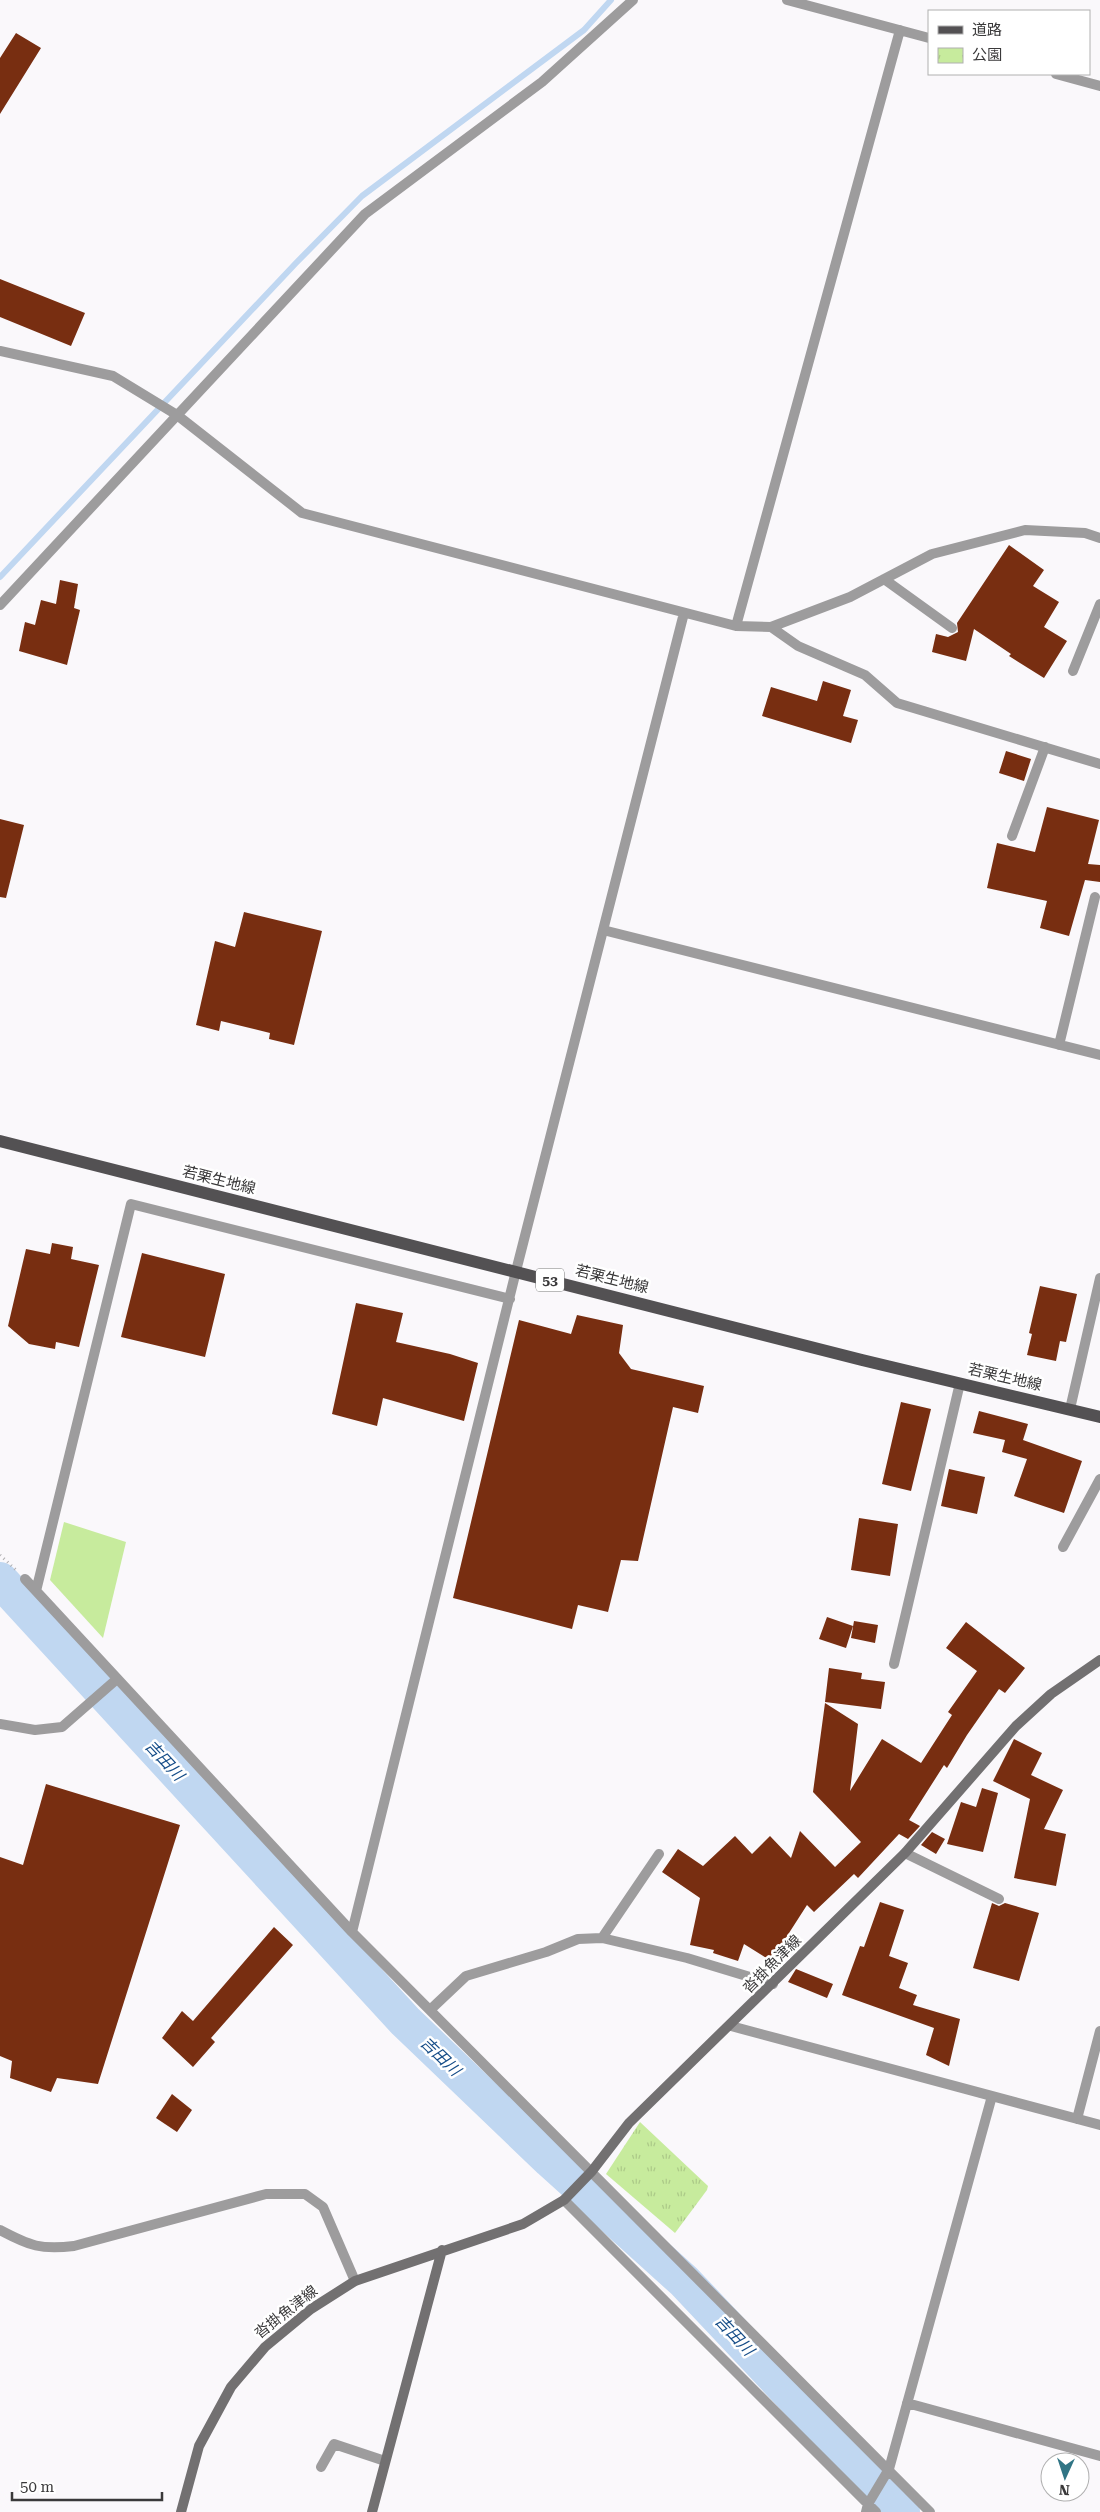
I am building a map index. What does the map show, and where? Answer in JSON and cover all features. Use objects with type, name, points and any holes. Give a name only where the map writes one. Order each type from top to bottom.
[{"type":"main road","name":"若栗生地線","points":[[0,1141],[862,1360],[1100,1417]]},
{"type":"main road","name":"沓掛魚津線","points":[[181,2512],[199,2446],[231,2387],[265,2347],[311,2309],[354,2281],[523,2224],[567,2198],[590,2174],[629,2123],[731,2026],[906,1853],[1016,1726],[1051,1694],[1100,1660]]},
{"type":"main road","points":[[372,2512],[442,2250]]},
{"type":"street","points":[[0,605],[365,214],[542,82],[634,0]]},
{"type":"street","points":[[787,0],[928,38]]},
{"type":"street","points":[[736,626],[900,30]]},
{"type":"street","points":[[1060,75],[1100,86]]},
{"type":"street","points":[[0,351],[113,376],[177,415],[302,513],[736,626],[771,627],[850,596],[932,554],[1025,530],[1085,533],[1100,538]]},
{"type":"street","points":[[884,579],[952,628]]},
{"type":"street","points":[[1073,671],[1100,604]]},
{"type":"street","points":[[352,1932],[516,1271],[684,613]]},
{"type":"street","points":[[771,627],[798,646],[865,675],[897,703],[1100,764]]},
{"type":"street","points":[[1012,836],[1045,747]]},
{"type":"street","points":[[1059,1044],[1095,897]]},
{"type":"street","points":[[603,930],[1100,1055]]},
{"type":"street","points":[[36,1591],[131,1204],[510,1298]]},
{"type":"street","points":[[1070,1409],[1100,1278]]},
{"type":"street","points":[[894,1664],[960,1383]]},
{"type":"street","points":[[1063,1547],[1100,1479]]},
{"type":"street","points":[[26,1579],[352,1932],[887,2473],[930,2512]]},
{"type":"street","points":[[0,1724],[35,1730],[62,1726],[117,1678]]},
{"type":"street","points":[[906,1853],[999,1899]]},
{"type":"street","points":[[602,1938],[659,1854]]},
{"type":"street","points":[[430,2010],[466,1976],[546,1952],[578,1939],[602,1938],[687,1958],[773,1984]]},
{"type":"street","points":[[731,2026],[1100,2125]]},
{"type":"street","points":[[1077,2119],[1100,2032]]},
{"type":"street","points":[[869,2504],[887,2473],[992,2096]]},
{"type":"street","points":[[0,2230],[21,2242],[49,2249],[74,2246],[266,2194],[305,2194],[323,2207],[354,2281]]},
{"type":"street","points":[[567,2198],[876,2512]]},
{"type":"street","points":[[907,2403],[1100,2456]]},
{"type":"street","points":[[321,2467],[334,2444],[385,2461]]},
{"type":"path","points":[[0,1555],[26,1579]]},
{"type":"green space","points":[[64,1522],[126,1542],[103,1638],[50,1580]]},
{"type":"green space","points":[[640,2122],[708,2186],[675,2233],[606,2174]]},
{"type":"building","points":[[16,33],[41,48],[0,114],[0,58]]},
{"type":"building","points":[[0,279],[85,313],[71,346],[0,317]]},
{"type":"building","points":[[1009,545],[1044,570],[1033,586],[1059,602],[1044,627],[1067,641],[1044,678],[1009,656],[1011,654],[974,629],[966,661],[932,652],[936,634],[948,637],[958,632],[957,623]]},
{"type":"building","points":[[60,580],[78,584],[74,608],[80,610],[67,665],[19,651],[25,622],[35,625],[41,600],[56,604]]},
{"type":"building","points":[[823,681],[851,690],[843,716],[858,720],[851,743],[762,716],[771,687],[817,701]]},
{"type":"building","points":[[1006,751],[1031,759],[1024,781],[999,773]]},
{"type":"building","points":[[1047,807],[1099,820],[1088,864],[1100,865],[1100,882],[1085,880],[1069,936],[1040,928],[1047,901],[987,888],[997,843],[1035,852]]},
{"type":"building","points":[[0,819],[24,825],[6,898],[0,897]]},
{"type":"building","points":[[244,912],[322,931],[294,1045],[269,1039],[270,1033],[221,1021],[219,1031],[196,1025],[215,941],[235,947]]},
{"type":"building","points":[[52,1243],[73,1247],[71,1259],[99,1265],[79,1347],[56,1342],[55,1349],[29,1344],[8,1326],[26,1249],[50,1254]]},
{"type":"building","points":[[142,1253],[225,1274],[205,1357],[121,1337]]},
{"type":"building","points":[[1040,1286],[1077,1294],[1066,1342],[1060,1341],[1056,1361],[1027,1355],[1032,1334],[1029,1333]]},
{"type":"building","points":[[356,1303],[403,1313],[396,1342],[450,1354],[478,1363],[464,1421],[383,1398],[377,1426],[332,1414]]},
{"type":"building","points":[[577,1315],[623,1325],[619,1353],[631,1369],[704,1386],[698,1413],[673,1407],[638,1561],[621,1560],[608,1612],[578,1605],[572,1629],[453,1598],[519,1320],[571,1334]]},
{"type":"building","points":[[901,1402],[931,1409],[911,1491],[882,1484]]},
{"type":"building","points":[[979,1411],[1028,1424],[1023,1440],[1082,1461],[1064,1513],[1014,1496],[1027,1459],[1002,1452],[1005,1440],[973,1433]]},
{"type":"building","points":[[949,1469],[985,1477],[977,1514],[941,1506]]},
{"type":"building","points":[[859,1518],[898,1524],[890,1576],[851,1570]]},
{"type":"building","points":[[827,1617],[853,1626],[846,1648],[819,1639]]},
{"type":"building","points":[[854,1621],[878,1625],[875,1643],[851,1638]]},
{"type":"building","points":[[966,1622],[1025,1668],[1005,1693],[999,1689],[947,1768],[944,1765],[909,1820],[920,1826],[908,1839],[899,1834],[858,1878],[854,1874],[814,1912],[807,1905],[771,1961],[744,1944],[738,1961],[713,1953],[714,1950],[690,1945],[700,1898],[662,1872],[678,1849],[703,1866],[735,1836],[752,1854],[770,1836],[791,1858],[800,1831],[835,1867],[861,1842],[813,1792],[825,1703],[858,1724],[850,1791],[882,1739],[921,1763],[952,1715],[948,1712],[977,1671],[946,1648]]},
{"type":"building","points":[[829,1668],[862,1673],[861,1679],[885,1682],[881,1709],[825,1702]]},
{"type":"building","points":[[1014,1739],[1042,1753],[1031,1775],[1063,1790],[1044,1829],[1066,1834],[1056,1886],[1014,1878],[1030,1799],[993,1781]]},
{"type":"building","points":[[46,1784],[180,1825],[98,2084],[57,2078],[51,2092],[10,2078],[12,2061],[0,2056],[0,1857],[23,1865]]},
{"type":"building","points":[[982,1788],[998,1793],[983,1852],[947,1844],[961,1802],[976,1807]]},
{"type":"building","points":[[932,1832],[945,1839],[936,1854],[921,1845]]},
{"type":"building","points":[[880,1902],[904,1910],[889,1956],[908,1963],[899,1988],[917,1995],[913,2005],[960,2019],[949,2066],[926,2055],[934,2028],[842,1995],[860,1946],[864,1947]]},
{"type":"building","points":[[992,1903],[999,1906],[1005,1903],[1039,1913],[1019,1981],[973,1968]]},
{"type":"building","points":[[274,1927],[293,1945],[211,2038],[215,2042],[193,2067],[162,2038],[182,2011],[193,2021]]},
{"type":"building","points":[[796,1969],[833,1984],[827,1998],[788,1982]]},
{"type":"building","points":[[172,2094],[192,2110],[177,2132],[156,2118]]},
{"type":"waterway","points":[[0,577],[296,263],[362,196],[584,30],[611,0]]},
{"type":"waterway","name":"吉田川","points":[[0,1580],[405,2021],[550,2160],[684,2281],[902,2512]]}]
